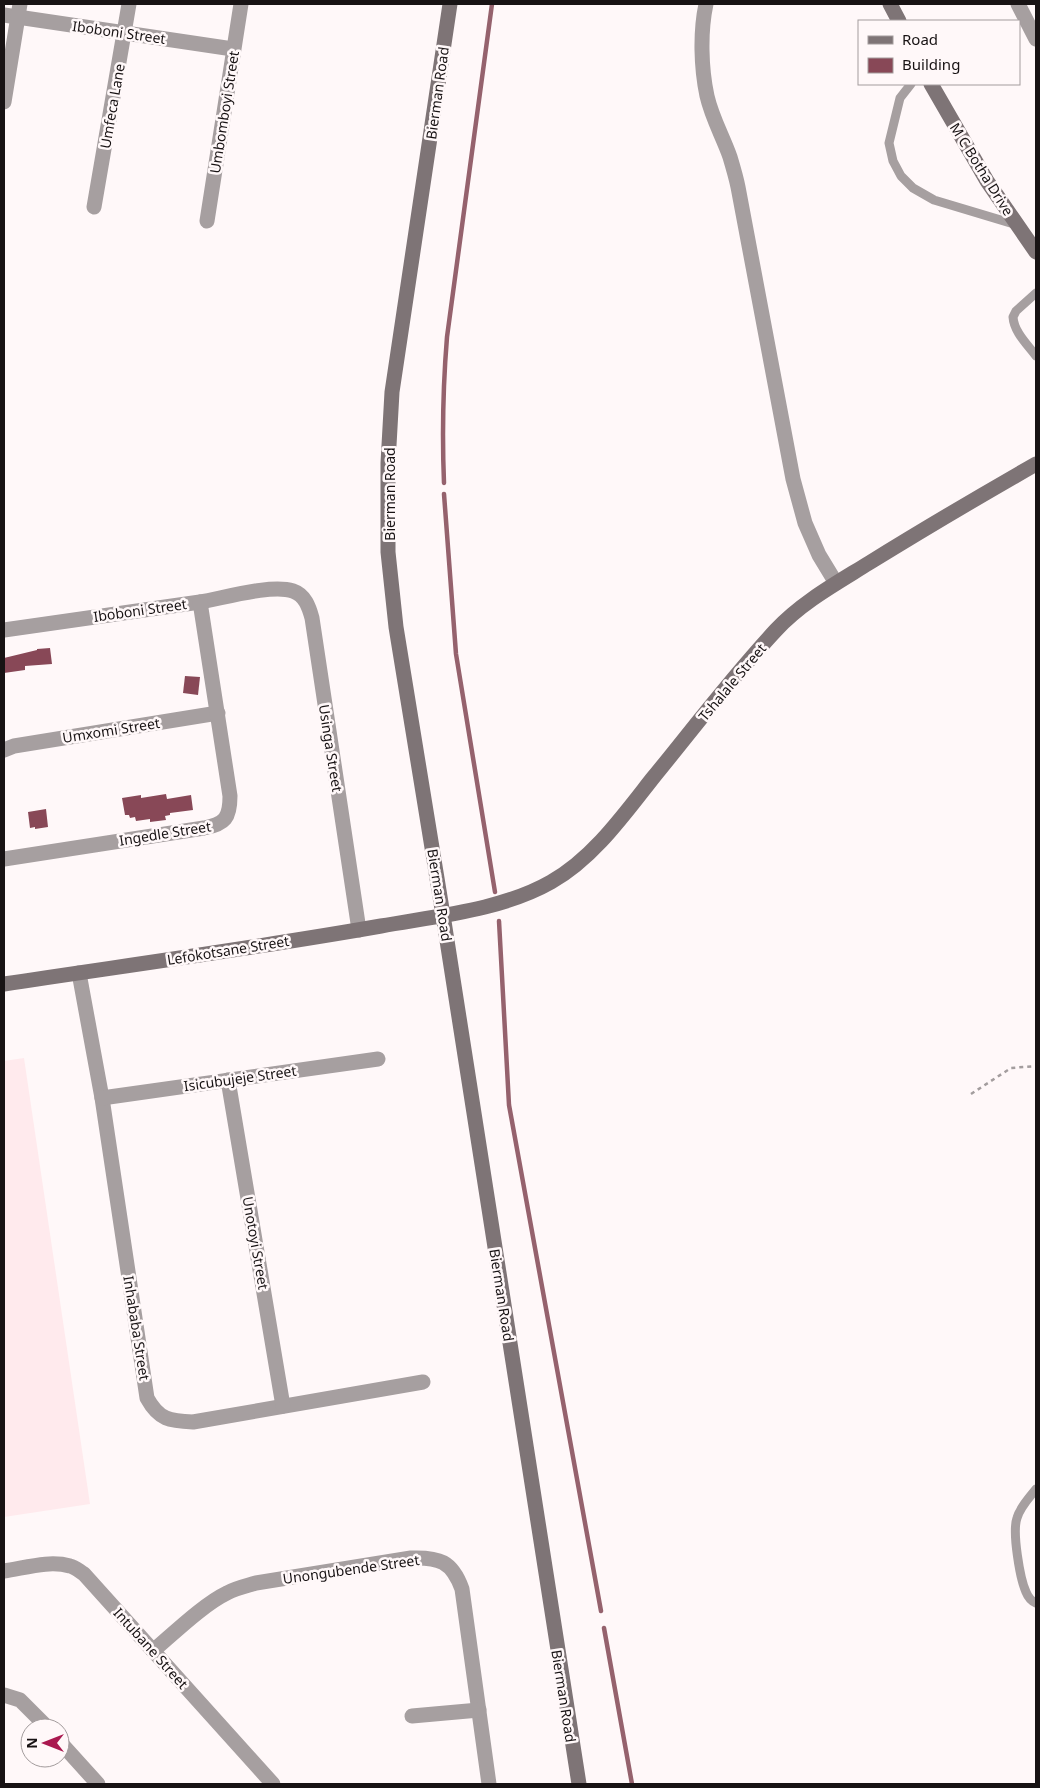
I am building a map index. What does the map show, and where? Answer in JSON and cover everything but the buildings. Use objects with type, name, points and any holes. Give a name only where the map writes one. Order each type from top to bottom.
[{"type":"main road","name":"Bierman Road","points":[[450,4],[392,392],[388,481],[388,552],[395,617],[447,914],[588,1784]]},
{"type":"main road","name":"Bierman Road","points":[[456,4],[400,392],[396,463],[397,552],[403,611],[447,914],[579,1784]]},
{"type":"main road","points":[[890,4],[898,20]]},
{"type":"main road","name":"M C Botha Drive","points":[[932,85],[987,181],[1036,252]]},
{"type":"main road","name":"Tshalale Street","points":[[447,914],[512,900],[535,891],[566,873],[606,834],[716,700],[778,629],[794,614],[836,583],[1036,464]]},
{"type":"main road","name":"Lefokotsane Street","points":[[4,984],[359,930],[447,914]]},
{"type":"street","name":"Umfeca Lane","points":[[94,207],[129,4]]},
{"type":"street","name":"Umbomboyi Street","points":[[207,221],[241,4]]},
{"type":"street","points":[[706,4],[703,14],[703,47],[707,95],[718,129],[730,156],[738,187],[793,480],[805,524],[819,555],[836,583]]},
{"type":"street","points":[[1018,4],[1036,39]]},
{"type":"street","name":"Iboboni Street","points":[[14,12],[233,49]]},
{"type":"street","points":[[4,102],[14,12]]},
{"type":"street","name":"Iboboni Street","points":[[4,630],[200,602],[275,589]]},
{"type":"street","name":"Usinga Street","points":[[275,589],[296,592],[304,598],[309,606],[359,930]]},
{"type":"street","name":"Ingedle Street","points":[[4,858],[204,828],[220,824],[225,820],[228,814],[230,796],[200,602]]},
{"type":"street","name":"Umxomi Street","points":[[4,750],[14,746],[218,713]]},
{"type":"street","name":"Inhababa Street","points":[[79,973],[102,1098],[147,1398],[152,1408],[161,1417],[176,1421],[192,1422],[423,1382]]},
{"type":"street","name":"Isicubujeje Street","points":[[102,1098],[378,1059]]},
{"type":"street","name":"Unotoyi Street","points":[[228,1080],[283,1406]]},
{"type":"street","name":"Unongubende Street","points":[[154,1650],[210,1604],[225,1593],[238,1588],[256,1583],[411,1558],[437,1559],[450,1566],[458,1576],[462,1589],[489,1784]]},
{"type":"street","name":"Intubane Street","points":[[4,1571],[59,1564],[72,1566],[84,1574],[273,1784]]},
{"type":"street","points":[[4,1695],[20,1700],[38,1718]]},
{"type":"street","points":[[412,1716],[479,1710]]},
{"type":"street","points":[[70,1753],[98,1784]]},
{"type":"lane","points":[[910,85],[900,98],[889,143],[893,161],[901,176],[925,197],[1017,225]]},
{"type":"lane","points":[[1035,297],[1016,311],[1013,317],[1015,328],[1036,356]]},
{"type":"lane","points":[[1036,1489],[1020,1509],[1015,1530],[1026,1592],[1029,1598],[1036,1603]]},
{"type":"path","points":[[971,1094],[1010,1068],[1036,1066]]},
{"type":"shaded area","points":[[24,1058],[90,1504],[4,1517],[4,1061]]},
{"type":"waterway","points":[[444,483],[443,410],[447,337],[492,4]]},
{"type":"waterway","points":[[444,494],[456,654],[495,892]]},
{"type":"waterway","points":[[499,921],[509,1105],[601,1611]]},
{"type":"waterway","points":[[604,1628],[632,1784]]}]
